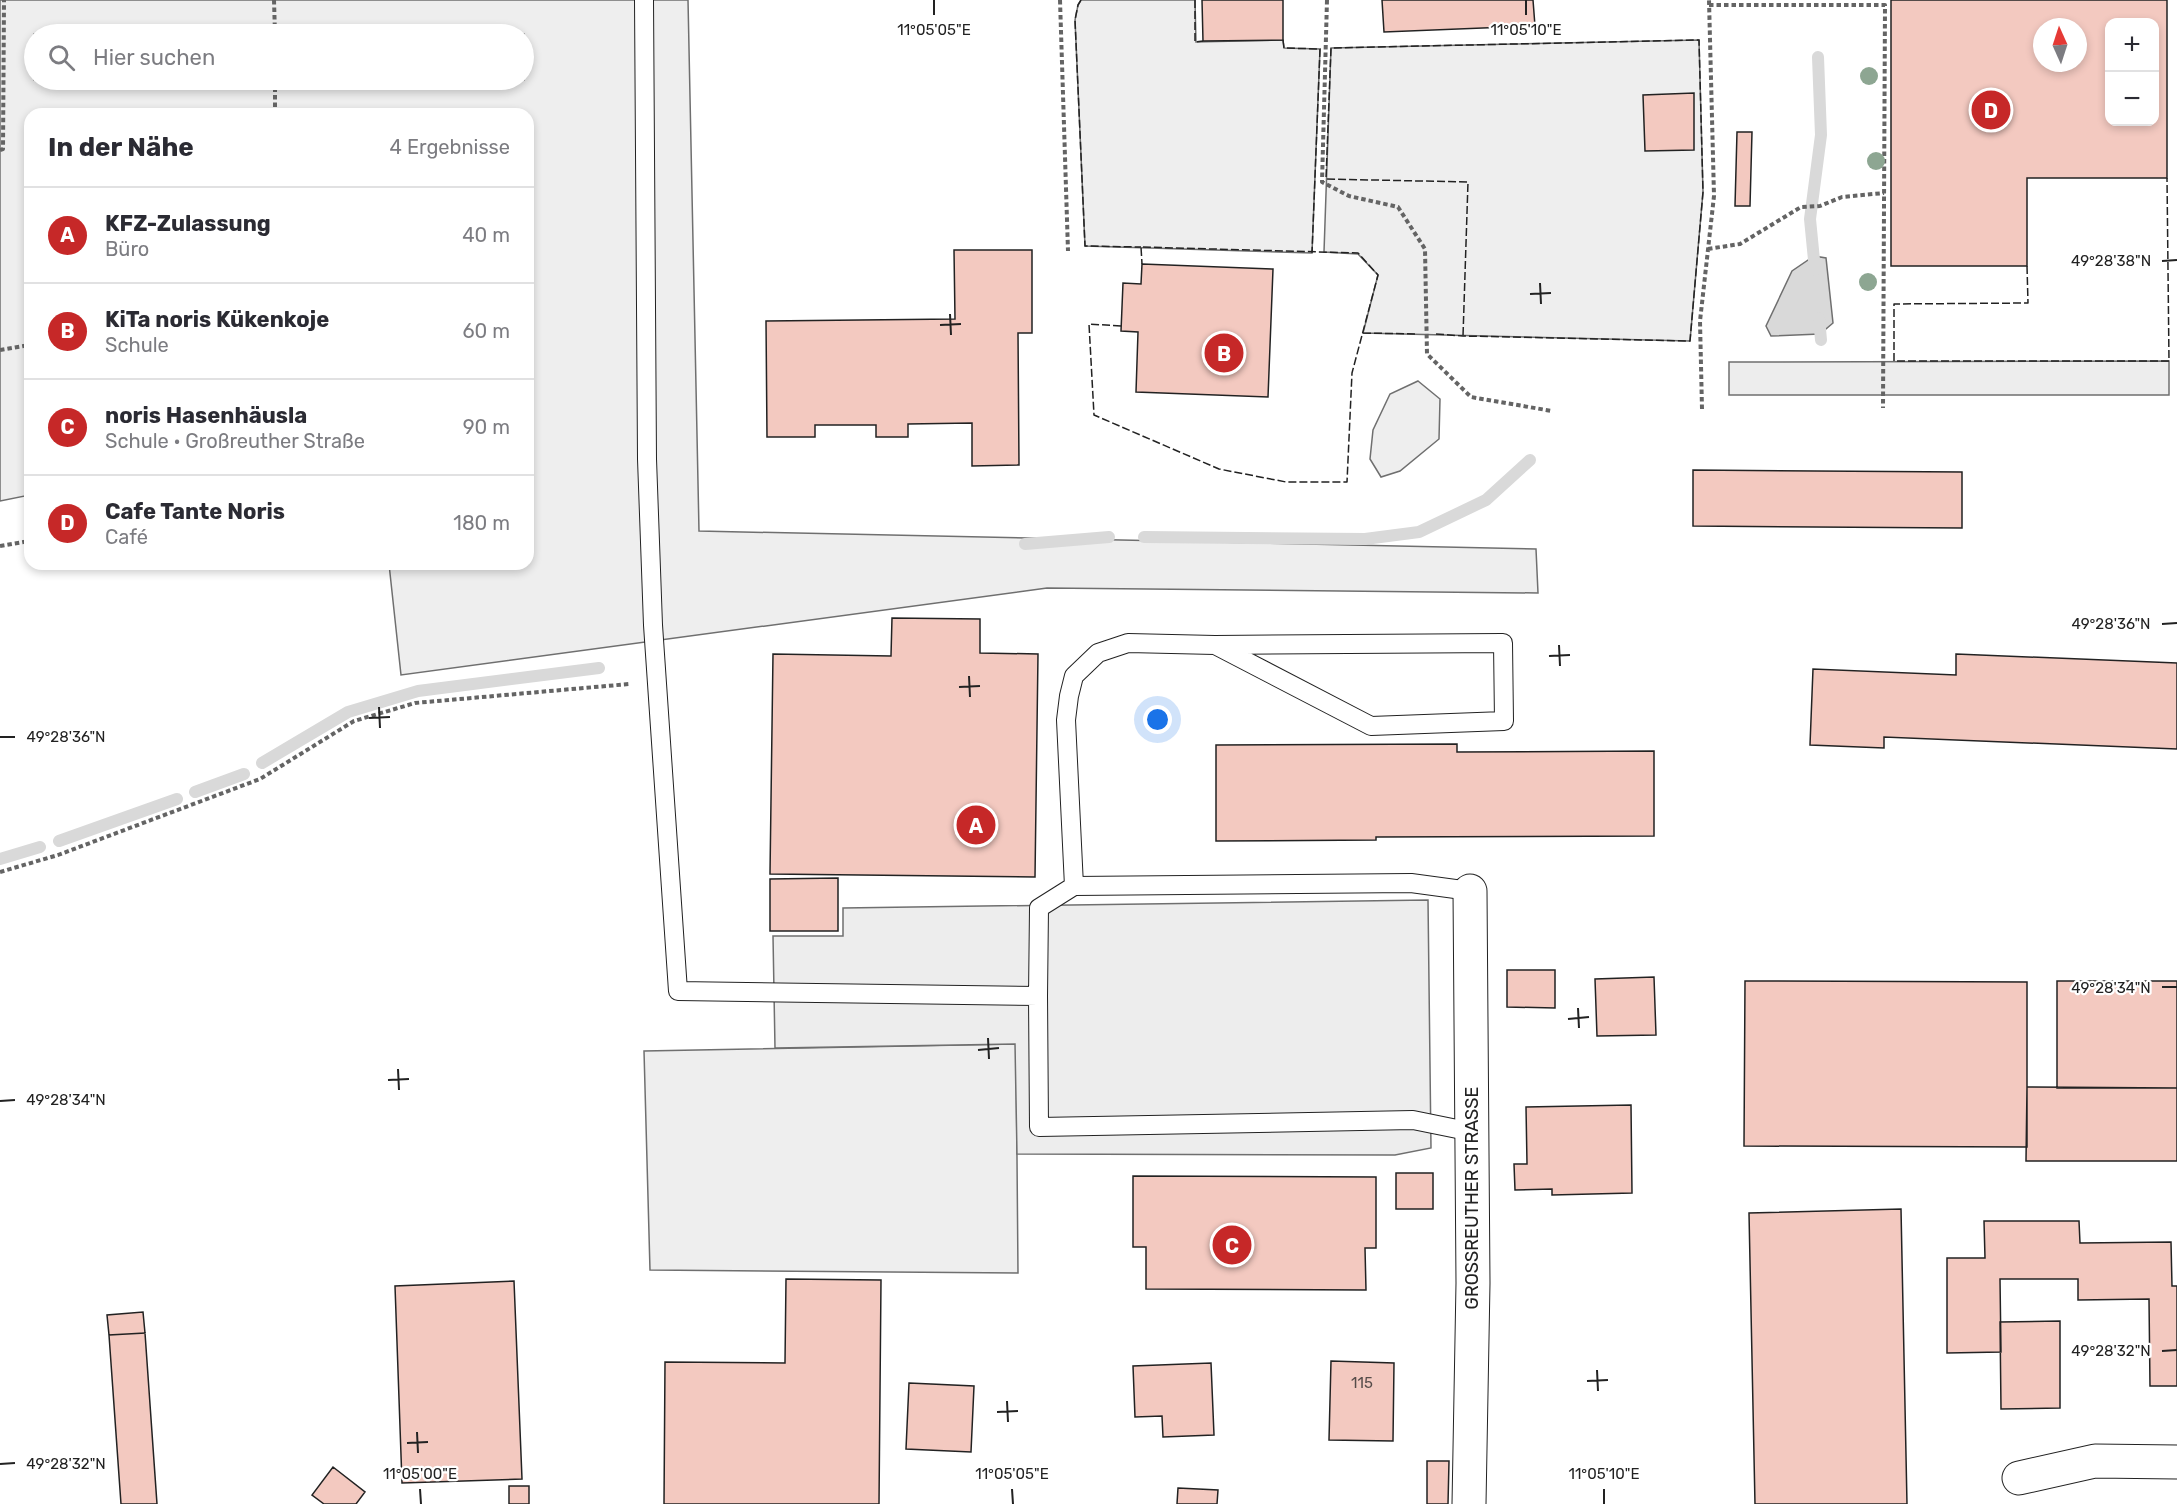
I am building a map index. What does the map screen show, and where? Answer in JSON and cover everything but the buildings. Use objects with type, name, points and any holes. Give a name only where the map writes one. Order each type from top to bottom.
[{"type":"street","name":"GROSSREUTHER STRASSE","points":[[1469,1504],[1473,1283],[1470,891]]},
{"type":"street","points":[[2019,1478],[2095,1461],[2177,1462]]},
{"type":"lane","points":[[644,0],[648,459],[657,681],[678,992],[1038,996]]},
{"type":"lane","points":[[1074,886],[1065,720],[1074,676],[1098,653],[1128,643],[1503,644],[1504,721],[1371,726],[1215,645]]},
{"type":"lane","points":[[1470,891],[1411,883],[1074,886],[1039,908],[1039,1128],[1413,1120],[1472,1132]]},
{"type":"path","points":[[0,150],[3,149],[3,0]]},
{"type":"path","points":[[274,0],[274,24]]},
{"type":"path","points":[[1060,0],[1068,251]]},
{"type":"path","points":[[1327,0],[1322,182],[1349,196],[1398,207],[1425,249],[1427,354],[1449,376],[1471,397],[1552,411]]},
{"type":"path","points":[[1702,409],[1700,321],[1714,196],[1709,2],[1885,6],[1883,408]]},
{"type":"path","points":[[275,90],[275,108]]},
{"type":"path","points":[[1708,249],[1740,244],[1801,207],[1820,206],[1842,197],[1884,193]]},
{"type":"path","points":[[0,350],[24,346]]},
{"type":"path","points":[[0,546],[24,542]]},
{"type":"path","points":[[0,872],[58,855],[260,779],[354,721],[415,703],[657,681]]},
{"type":"shaded area","points":[[0,0],[688,0],[699,531],[1536,549],[1538,593],[1047,588],[401,675],[390,570],[534,570],[534,108],[24,108],[24,496],[0,501]]},
{"type":"shaded area","points":[[1081,0],[1195,0],[1196,42],[1283,40],[1284,48],[1320,49],[1312,253],[1085,246],[1075,20]]},
{"type":"shaded area","points":[[1699,40],[1703,192],[1690,341],[1363,333],[1378,275],[1358,254],[1324,252],[1331,48]]},
{"type":"shaded area","points":[[1814,256],[1826,258],[1833,323],[1820,334],[1771,336],[1766,326],[1792,271]]},
{"type":"shaded area","points":[[2169,361],[2169,395],[1729,395],[1729,362]]},
{"type":"shaded area","points":[[1418,381],[1440,399],[1439,439],[1400,471],[1381,477],[1370,459],[1373,430],[1390,394]]},
{"type":"shaded area","points":[[1428,900],[1431,1148],[1395,1155],[1017,1154],[1015,1044],[775,1048],[773,936],[843,936],[843,908]]},
{"type":"shaded area","points":[[1016,1044],[1018,1273],[650,1270],[644,1051]]},
{"type":"waterway","points":[[1815,270],[1810,219],[1821,135],[1818,57]]},
{"type":"waterway","points":[[1819,318],[1821,340]]},
{"type":"waterway","points":[[1144,537],[1365,539],[1419,532],[1486,500],[1530,460]]},
{"type":"waterway","points":[[1025,544],[1109,537]]},
{"type":"waterway","points":[[262,763],[348,712],[418,691],[599,668]]},
{"type":"waterway","points":[[195,792],[244,774]]},
{"type":"waterway","points":[[59,841],[177,799]]},
{"type":"waterway","points":[[0,859],[40,847]]},
{"type":"fence","points":[[1081,0],[1075,20],[1085,246],[1141,247]]},
{"type":"fence","points":[[1195,0],[1195,42],[1203,41]]},
{"type":"fence","points":[[1283,40],[1284,48],[1320,49],[1312,253]]},
{"type":"fence","points":[[1436,334],[1463,336],[1690,341],[1703,192],[1699,40],[1331,48],[1326,179],[1468,182],[1463,336]]},
{"type":"fence","points":[[2027,266],[2028,303],[1894,304],[1894,361],[2169,361],[2167,178]]},
{"type":"fence","points":[[1121,326],[1089,324],[1094,415],[1219,469],[1286,482],[1347,482],[1352,373],[1378,275],[1358,253],[1141,247],[1142,264]]},
{"type":"fence","points":[[1363,333],[1417,334]]},
{"type":"place","name":"Cafe Tante Noris","points":[[1991,110]]},
{"type":"place","name":"KiTa noris Kükenkoje","points":[[1224,353]]},
{"type":"place","name":"KFZ-Zulassung","points":[[976,825]]},
{"type":"place","name":"noris Hasenhäusla","points":[[1232,1245]]}]
